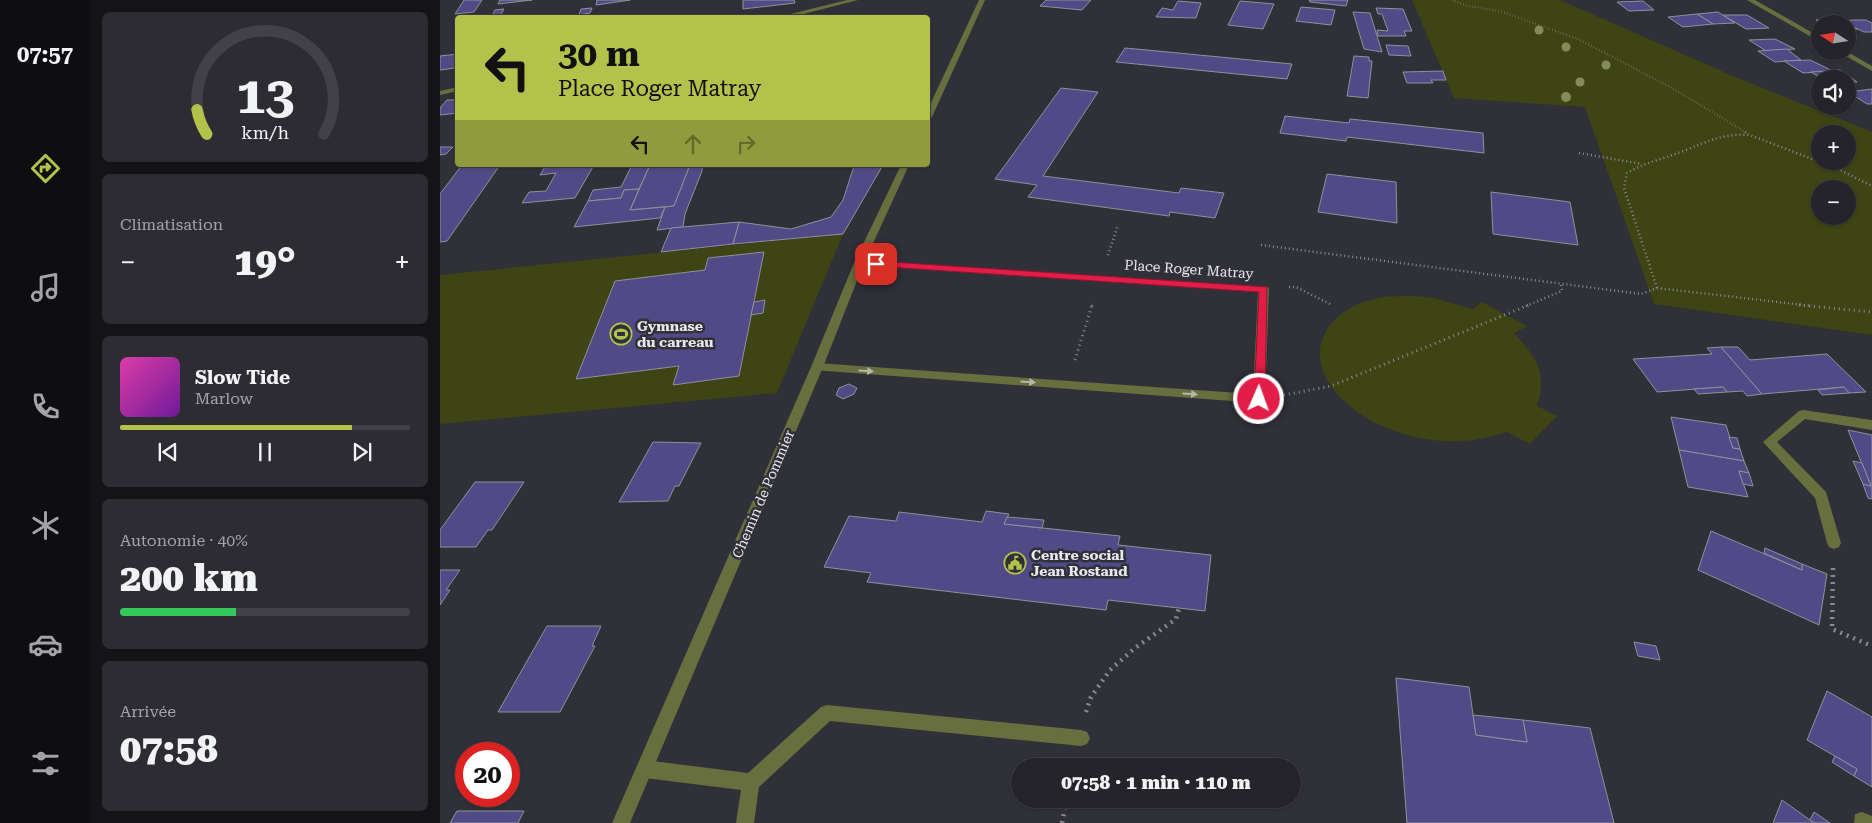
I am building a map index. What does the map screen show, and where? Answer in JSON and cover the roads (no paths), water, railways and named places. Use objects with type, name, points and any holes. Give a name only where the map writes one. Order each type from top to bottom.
[{"type":"street","points":[[790,15],[855,0]]},
{"type":"street","points":[[930,113],[982,0]]},
{"type":"street","points":[[1750,0],[1811,35]]},
{"type":"street","points":[[1856,60],[1872,69]]},
{"type":"street","points":[[440,93],[455,90]]},
{"type":"street","name":"Chemin de Pommier","points":[[621,823],[817,367],[859,263],[904,167]]},
{"type":"street","name":"Place Roger Matray","points":[[817,367],[1259,399],[1264,289],[859,263]]},
{"type":"street","points":[[1834,543],[1821,496],[1769,442],[1803,414],[1872,425]]},
{"type":"street","points":[[744,823],[751,782],[827,713],[1081,738]]},
{"type":"street","points":[[645,769],[751,782]]},
{"type":"place","name":"Gymnase du carreau","points":[[621,334]]},
{"type":"place","name":"Centre social Jean Rostand","points":[[1015,563]]}]
